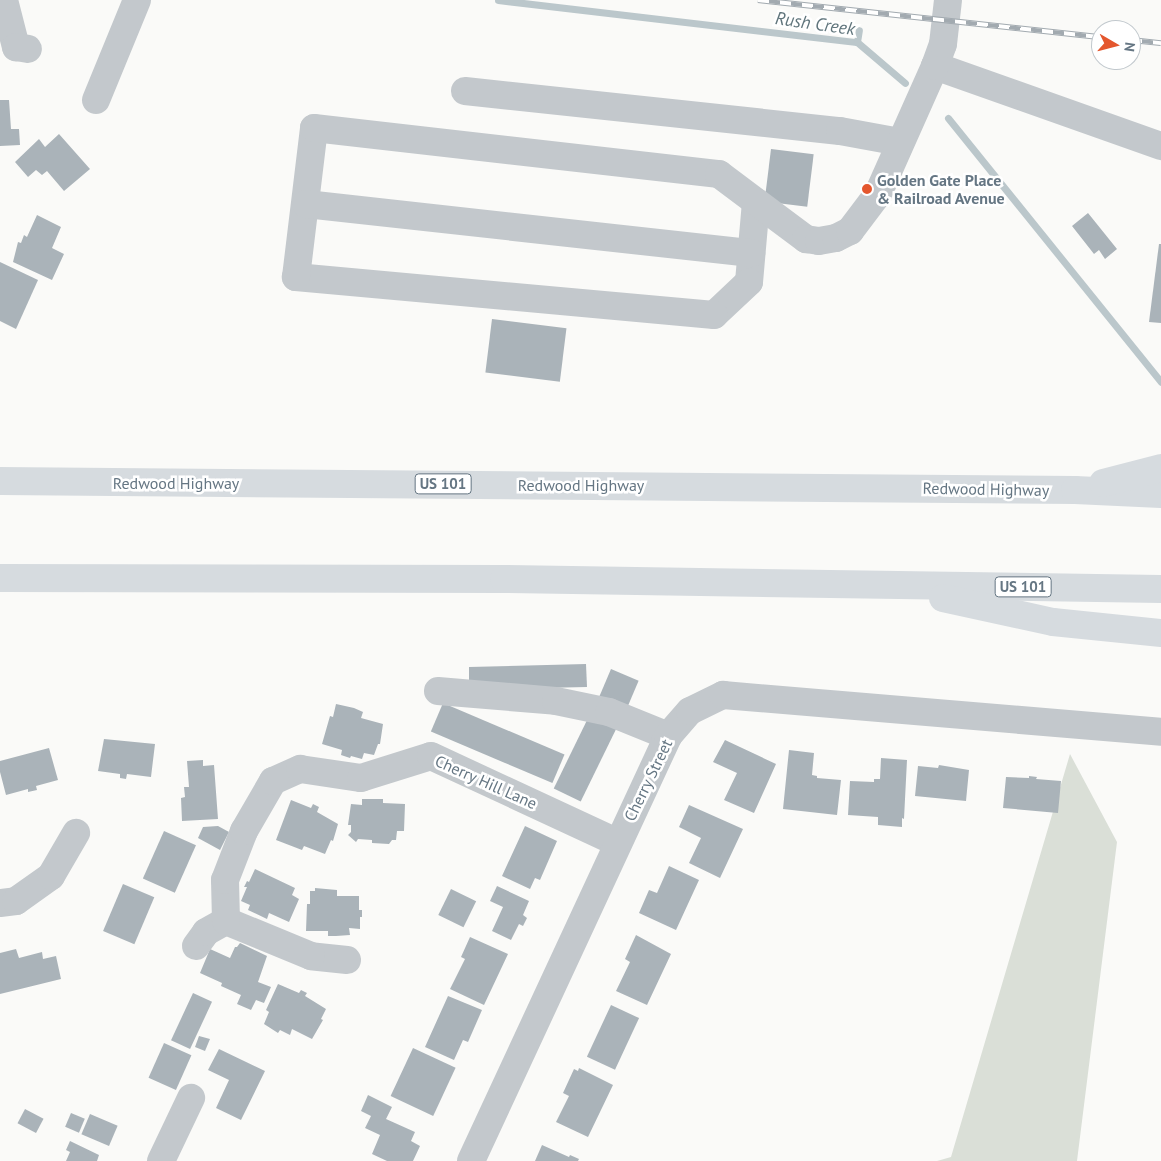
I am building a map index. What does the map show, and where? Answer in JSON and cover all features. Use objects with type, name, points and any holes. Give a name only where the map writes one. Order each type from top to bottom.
[{"type":"highway","points":[[1075,490],[1161,468]]},
{"type":"highway","name":"Redwood Highway","points":[[0,481],[1075,490],[1161,494]]},
{"type":"highway","name":"US 101","points":[[0,578],[504,578],[1161,589]]},
{"type":"highway","points":[[885,585],[1053,622],[1161,634]]},
{"type":"street","points":[[4,0],[16,47],[28,49]]},
{"type":"street","points":[[96,100],[137,0]]},
{"type":"street","points":[[756,202],[749,282],[714,315],[296,278],[314,128],[719,174],[806,239],[819,241],[836,238],[850,231],[878,194],[943,44],[948,0]]},
{"type":"street","points":[[935,66],[1161,146]]},
{"type":"street","points":[[465,91],[840,131],[900,142]]},
{"type":"street","points":[[306,204],[752,253]]},
{"type":"street","points":[[438,691],[556,701],[609,712],[668,736]]},
{"type":"street","name":"Cherry Street","points":[[471,1161],[668,736],[690,711],[723,695],[1161,732]]},
{"type":"street","name":"Cherry Hill Lane","points":[[226,921],[225,880],[244,831],[273,781],[300,769],[361,778],[431,756],[618,843]]},
{"type":"street","points":[[0,903],[16,901],[51,876],[76,833]]},
{"type":"street","points":[[196,946],[206,932],[226,921],[311,956],[347,960]]},
{"type":"street","points":[[161,1161],[190,1098]]},
{"type":"shaded area","points":[[1070,754],[1117,842],[1077,1161],[937,1161],[951,1157]]},
{"type":"building","points":[[0,100],[9,100],[11,129],[19,129],[20,145],[0,146]]},
{"type":"building","points":[[59,134],[90,169],[64,191],[47,171],[42,175],[36,170],[28,177],[15,162],[39,139],[45,147]]},
{"type":"building","points":[[771,149],[814,154],[807,207],[765,202]]},
{"type":"building","points":[[1088,213],[1117,249],[1105,259],[1099,250],[1094,254],[1072,226]]},
{"type":"building","points":[[37,215],[61,227],[52,248],[64,254],[52,280],[13,262],[18,242],[21,243],[24,235],[27,237]]},
{"type":"building","points":[[1159,244],[1161,244],[1161,323],[1149,322]]},
{"type":"building","points":[[0,262],[38,280],[16,329],[0,321]]},
{"type":"building","points":[[492,319],[566,328],[560,382],[485,373]]},
{"type":"building","points":[[586,664],[587,687],[490,689],[469,684],[469,667]]},
{"type":"building","points":[[611,669],[639,681],[625,713],[597,701]]},
{"type":"building","points":[[443,703],[565,755],[552,783],[431,732]]},
{"type":"building","points":[[336,704],[354,708],[363,712],[361,718],[383,724],[380,744],[378,744],[374,755],[364,753],[362,759],[351,756],[350,758],[341,755],[342,750],[322,744],[330,716],[333,717]]},
{"type":"building","points":[[591,712],[618,725],[581,802],[554,788]]},
{"type":"building","points":[[104,739],[155,744],[151,777],[127,774],[126,779],[120,778],[120,774],[98,771]]},
{"type":"building","points":[[725,740],[776,764],[754,813],[724,800],[737,773],[713,762]]},
{"type":"building","points":[[49,748],[58,780],[36,786],[37,790],[28,792],[28,789],[6,795],[0,772],[0,761]]},
{"type":"building","points":[[789,750],[814,753],[812,775],[817,776],[817,778],[841,780],[837,815],[783,809]]},
{"type":"building","points":[[881,758],[907,760],[902,827],[878,825],[878,817],[848,815],[850,781],[874,782],[874,779],[880,779]]},
{"type":"building","points":[[203,760],[203,766],[214,765],[218,819],[182,821],[181,798],[185,797],[184,787],[189,787],[187,761]]},
{"type":"building","points":[[939,765],[969,770],[966,801],[915,796],[918,766],[938,768]]},
{"type":"building","points":[[1029,776],[1037,777],[1036,779],[1061,781],[1058,813],[1003,808],[1006,777],[1029,778]]},
{"type":"building","points":[[362,799],[383,799],[383,803],[405,804],[404,831],[397,831],[396,840],[392,840],[389,844],[372,843],[372,840],[358,839],[356,842],[348,835],[351,832],[351,825],[348,825],[351,804],[362,805]]},
{"type":"building","points":[[291,800],[311,808],[313,804],[319,807],[317,812],[338,824],[333,841],[331,840],[325,854],[304,846],[302,850],[276,840]]},
{"type":"building","points":[[689,805],[743,829],[720,878],[689,863],[701,838],[679,827]]},
{"type":"building","points":[[218,826],[229,832],[220,850],[198,838],[203,827]]},
{"type":"building","points":[[525,826],[557,841],[540,880],[535,878],[530,889],[502,876]]},
{"type":"building","points":[[164,831],[196,845],[175,893],[143,879]]},
{"type":"building","points":[[669,866],[699,880],[676,930],[639,913],[649,890],[657,893]]},
{"type":"building","points":[[255,869],[295,888],[292,895],[299,899],[289,922],[269,913],[267,919],[248,910],[250,905],[241,901],[247,887],[244,887],[247,881],[249,882]]},
{"type":"building","points":[[123,884],[154,897],[134,944],[103,931]]},
{"type":"building","points":[[497,886],[529,901],[523,915],[527,918],[523,926],[519,924],[511,940],[492,931],[503,907],[490,901]]},
{"type":"building","points":[[315,888],[337,890],[337,896],[359,896],[359,910],[362,910],[360,929],[349,928],[350,935],[336,936],[328,936],[328,931],[306,931],[307,904],[310,904],[310,891],[315,891]]},
{"type":"building","points":[[451,889],[476,901],[463,927],[438,915]]},
{"type":"building","points":[[636,935],[671,954],[647,1005],[616,991],[630,962],[625,959]]},
{"type":"building","points":[[470,937],[508,954],[484,1005],[450,989],[465,959],[461,957]]},
{"type":"building","points":[[240,943],[267,956],[258,982],[271,987],[264,1003],[256,1000],[251,1010],[237,1004],[241,995],[221,986],[222,983],[200,973],[210,949],[230,958],[235,947]]},
{"type":"building","points":[[16,949],[19,958],[42,952],[43,959],[56,956],[61,979],[0,994],[0,953]]},
{"type":"building","points":[[278,984],[299,993],[301,990],[307,993],[305,996],[326,1009],[321,1019],[323,1020],[312,1039],[292,1029],[290,1035],[280,1030],[278,1033],[264,1024],[269,1012],[266,1010]]},
{"type":"building","points":[[193,993],[212,1002],[190,1049],[171,1040]]},
{"type":"building","points":[[448,996],[482,1010],[468,1042],[463,1040],[454,1060],[425,1047]]},
{"type":"building","points":[[611,1005],[639,1018],[615,1070],[587,1057]]},
{"type":"building","points":[[199,1036],[210,1039],[205,1051],[195,1047]]},
{"type":"building","points":[[164,1043],[191,1055],[176,1090],[149,1078]]},
{"type":"building","points":[[413,1048],[456,1068],[433,1116],[391,1096]]},
{"type":"building","points":[[219,1049],[265,1071],[241,1120],[216,1108],[229,1080],[208,1070]]},
{"type":"building","points":[[579,1068],[613,1085],[588,1137],[556,1122],[569,1096],[563,1093],[574,1069],[578,1071]]},
{"type":"building","points":[[368,1095],[392,1107],[386,1119],[415,1132],[411,1141],[420,1146],[413,1161],[387,1161],[372,1154],[380,1135],[365,1128],[371,1116],[361,1111]]},
{"type":"building","points":[[25,1109],[44,1119],[36,1133],[17,1123]]},
{"type":"building","points":[[71,1113],[85,1119],[79,1133],[65,1127]]},
{"type":"building","points":[[90,1114],[118,1126],[109,1146],[81,1134]]},
{"type":"building","points":[[70,1141],[99,1155],[97,1161],[66,1161],[70,1152],[66,1150]]},
{"type":"building","points":[[542,1145],[569,1157],[570,1155],[579,1159],[578,1161],[535,1161]]},
{"type":"waterway","name":"Rush Creek","points":[[498,0],[857,42],[905,83]]},
{"type":"waterway","points":[[857,42],[859,30]]},
{"type":"waterway","name":"Rush Creek","points":[[948,118],[1161,382]]},
{"type":"railway","points":[[758,0],[1091,36]]},
{"type":"railway","points":[[1141,41],[1161,43]]},
{"type":"place","name":"Golden Gate Place & Railroad Avenue","points":[[867,189]]}]
